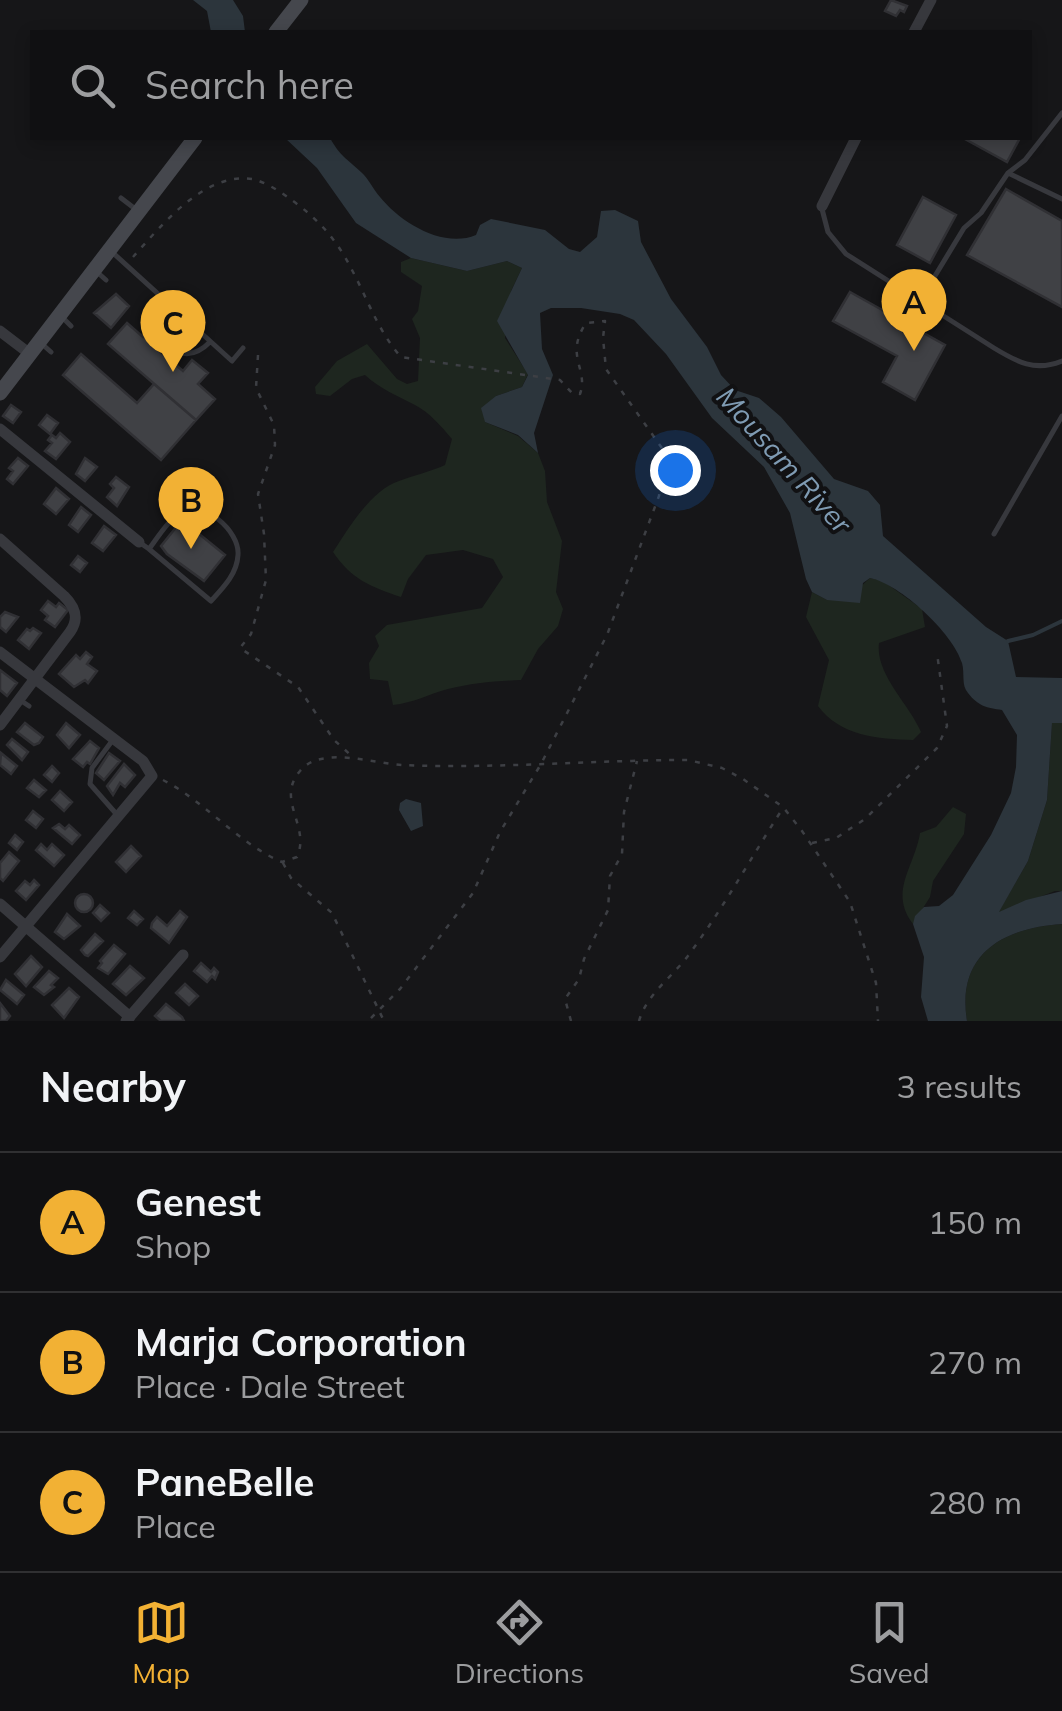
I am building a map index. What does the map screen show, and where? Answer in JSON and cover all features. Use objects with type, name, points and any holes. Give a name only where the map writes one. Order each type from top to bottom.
[{"type":"street","points":[[278,30],[301,0]]},
{"type":"street","points":[[915,30],[931,0]]},
{"type":"street","points":[[0,393],[66,320],[100,275],[109,250],[194,140]]},
{"type":"street","points":[[822,206],[855,140]]},
{"type":"street","points":[[0,331],[40,349]]},
{"type":"street","points":[[0,429],[144,546]]},
{"type":"street","points":[[0,540],[64,596],[75,611],[74,627],[36,679],[25,703],[0,726]]},
{"type":"street","points":[[0,652],[36,679],[58,704],[149,766],[152,776],[0,957]]},
{"type":"street","points":[[0,904],[128,1019],[183,954]]},
{"type":"lane","points":[[921,299],[964,228],[981,213],[1008,173],[1025,160],[1062,113]]},
{"type":"lane","points":[[1008,173],[1062,200]]},
{"type":"lane","points":[[121,198],[139,212]]},
{"type":"lane","points":[[822,206],[828,232],[846,254],[1018,363],[1042,367],[1062,361]]},
{"type":"lane","points":[[109,250],[232,361],[243,348]]},
{"type":"lane","points":[[182,312],[170,334],[172,348],[184,354],[196,352],[210,341]]},
{"type":"lane","points":[[994,534],[1062,416]]},
{"type":"lane","points":[[195,508],[210,514],[235,538],[238,560],[228,582],[211,601],[144,546],[178,514],[195,508]]},
{"type":"lane","points":[[114,739],[92,768],[90,784],[119,817]]},
{"type":"path","points":[[126,265],[164,224],[208,189],[241,179],[261,182],[312,215],[331,234],[384,338],[401,357],[560,380],[572,393],[580,394],[583,387],[576,361],[576,338],[586,322],[605,321],[602,338],[606,368],[664,450],[664,469],[654,510],[608,635],[541,764],[500,832],[473,894],[432,950],[368,1021]]},
{"type":"path","points":[[258,355],[256,388],[274,426],[275,445],[258,494],[266,580],[251,634],[240,648],[298,686],[334,740],[357,760]]},
{"type":"path","points":[[810,844],[836,838],[865,819],[937,748],[947,726],[937,653]]},
{"type":"path","points":[[282,862],[293,860],[301,848],[302,832],[291,806],[290,792],[302,768],[324,759],[428,766],[688,760],[710,764],[742,779],[783,807],[850,902],[876,983],[878,1021]]},
{"type":"path","points":[[571,1021],[565,999],[580,980],[584,959],[608,910],[610,876],[622,854],[624,812],[637,762]]},
{"type":"path","points":[[152,776],[202,803],[253,845],[282,862],[292,878],[332,914],[384,1021]]},
{"type":"path","points":[[638,1021],[661,984],[704,934],[783,807]]},
{"type":"shaded area","points":[[411,258],[467,271],[507,261],[522,268],[511,291],[505,338],[528,374],[522,387],[496,396],[485,422],[518,436],[538,453],[545,471],[547,502],[562,541],[556,592],[563,609],[558,626],[538,649],[521,680],[457,687],[393,705],[388,681],[370,679],[369,663],[379,646],[375,636],[387,625],[482,608],[503,577],[493,559],[463,550],[426,555],[408,579],[401,597],[363,581],[333,552],[361,511],[379,493],[399,481],[445,465],[452,439],[426,412],[365,375],[352,379],[330,396],[316,394],[315,387],[337,361],[367,344],[397,379],[407,384],[418,381],[420,338],[412,319],[418,311],[422,286],[401,272],[401,262]]},
{"type":"shaded area","points":[[870,578],[883,581],[922,609],[925,627],[879,643],[887,677],[921,732],[913,740],[873,737],[848,730],[818,706],[829,660],[806,617],[812,592],[827,600],[846,600]]},
{"type":"shaded area","points":[[1052,722],[1062,723],[1062,891],[998,913],[1028,861],[1047,800]]},
{"type":"shaded area","points":[[953,807],[966,814],[964,834],[933,881],[930,897],[913,924],[906,912],[903,890],[920,833],[936,827]]},
{"type":"shaded area","points":[[1062,924],[1062,1021],[967,1021],[965,998],[969,979],[976,962],[988,949],[1020,932]]},
{"type":"water","points":[[193,0],[233,0],[243,16],[245,30],[211,30],[207,11]]},
{"type":"water","name":"Mousam River","points":[[287,140],[331,140],[389,206],[410,224],[436,236],[476,235],[480,225],[491,219],[545,230],[569,249],[580,252],[597,237],[601,211],[615,210],[638,221],[641,242],[671,299],[707,347],[721,375],[735,390],[759,398],[781,417],[834,479],[868,491],[880,505],[883,536],[986,627],[1008,641],[1016,677],[1062,678],[1062,723],[1052,723],[1047,800],[1028,861],[999,912],[1062,891],[1062,924],[1020,932],[988,949],[976,962],[969,979],[965,998],[967,1021],[928,1021],[921,997],[924,957],[913,924],[924,907],[939,906],[953,895],[991,835],[1011,793],[1017,735],[1002,710],[983,706],[968,693],[962,663],[948,638],[910,600],[882,582],[870,578],[863,583],[860,603],[827,600],[812,592],[790,513],[764,467],[712,418],[666,354],[634,320],[581,308],[551,308],[540,313],[542,349],[553,375],[534,433],[538,453],[518,435],[485,422],[481,408],[496,396],[522,387],[528,375],[497,321],[522,268],[507,261],[467,271],[411,258],[356,223],[317,168]]},
{"type":"water","points":[[406,799],[421,803],[423,826],[411,831],[399,810]]},
{"type":"building","points":[[891,0],[907,6],[904,12],[900,10],[896,16],[885,11]]},
{"type":"building","points":[[967,140],[1019,140],[1007,162]]},
{"type":"building","points":[[1006,189],[1062,221],[1062,307],[967,255]]},
{"type":"building","points":[[923,197],[956,215],[930,263],[897,245]]},
{"type":"building","points":[[850,292],[945,345],[915,400],[883,382],[897,356],[833,321]]},
{"type":"building","points":[[116,294],[129,306],[111,328],[94,313]]},
{"type":"building","points":[[127,323],[143,337],[152,326],[165,337],[156,348],[183,371],[192,360],[208,373],[198,384],[215,399],[196,420],[108,344]]},
{"type":"building","points":[[81,354],[137,403],[154,384],[196,420],[161,460],[63,375]]},
{"type":"building","points":[[11,405],[21,412],[13,423],[3,416]]},
{"type":"building","points":[[47,415],[58,423],[50,434],[39,425]]},
{"type":"building","points":[[60,433],[70,442],[56,459],[45,451],[52,443],[48,440],[52,435],[56,438]]},
{"type":"building","points":[[18,458],[28,466],[13,484],[7,479],[13,471],[9,468]]},
{"type":"building","points":[[85,458],[97,467],[85,481],[76,474]]},
{"type":"building","points":[[116,477],[129,487],[117,506],[107,497]]},
{"type":"building","points":[[56,488],[69,499],[56,514],[44,504]]},
{"type":"building","points":[[81,507],[91,515],[78,532],[69,525]]},
{"type":"building","points":[[182,520],[225,555],[204,581],[161,546]]},
{"type":"building","points":[[104,526],[116,535],[103,551],[92,543]]},
{"type":"building","points":[[78,556],[87,563],[80,572],[71,565]]},
{"type":"building","points":[[48,601],[68,610],[55,627],[45,620],[48,616],[41,610]]},
{"type":"building","points":[[5,612],[18,617],[6,632],[0,627],[0,617]]},
{"type":"building","points":[[33,628],[41,633],[29,649],[18,640]]},
{"type":"building","points":[[86,652],[92,657],[87,664],[97,671],[88,683],[85,680],[74,687],[59,674],[76,655],[80,659]]},
{"type":"building","points":[[0,670],[17,683],[7,696],[0,690]]},
{"type":"building","points":[[25,723],[43,737],[39,743],[34,745],[17,732]]},
{"type":"building","points":[[66,723],[80,735],[69,748],[57,735]]},
{"type":"building","points":[[12,739],[28,752],[22,760],[7,745]]},
{"type":"building","points":[[90,741],[99,748],[90,764],[87,762],[83,767],[73,759]]},
{"type":"building","points":[[1,753],[17,766],[11,774],[0,765]]},
{"type":"building","points":[[109,753],[120,761],[104,780],[96,773]]},
{"type":"building","points":[[124,764],[135,775],[125,787],[120,783],[113,795],[107,786]]},
{"type":"building","points":[[52,766],[59,773],[52,782],[44,775]]},
{"type":"building","points":[[34,780],[46,790],[39,797],[27,788]]},
{"type":"building","points":[[60,791],[72,802],[64,811],[52,800]]},
{"type":"building","points":[[33,811],[43,819],[36,828],[26,820]]},
{"type":"building","points":[[59,824],[65,829],[69,825],[80,835],[72,844],[53,828]]},
{"type":"building","points":[[15,835],[23,842],[17,850],[9,843]]},
{"type":"building","points":[[41,844],[47,850],[52,844],[64,855],[54,866],[36,850]]},
{"type":"building","points":[[131,846],[141,856],[126,872],[116,862]]},
{"type":"building","points":[[9,852],[19,861],[3,881],[0,863]]},
{"type":"building","points":[[34,880],[39,885],[26,900],[16,891],[25,881],[30,885]]},
{"type":"building","points":[[84,894],[93,903],[84,912],[75,903]]},
{"type":"building","points":[[100,905],[109,913],[101,921],[93,913]]},
{"type":"building","points":[[134,911],[143,919],[137,925],[128,918]]},
{"type":"building","points":[[180,911],[187,917],[169,943],[151,928],[152,923],[157,917],[167,926]]},
{"type":"building","points":[[67,914],[80,926],[64,939],[55,932]]},
{"type":"building","points":[[95,934],[103,941],[85,955],[81,950]]},
{"type":"building","points":[[114,945],[125,954],[108,974],[98,968]]},
{"type":"building","points":[[31,956],[42,967],[26,986],[15,974]]},
{"type":"building","points":[[201,963],[211,972],[214,968],[218,972],[215,979],[212,976],[207,982],[194,971]]},
{"type":"building","points":[[130,966],[144,978],[126,995],[113,984]]},
{"type":"building","points":[[49,971],[58,978],[44,995],[34,987]]},
{"type":"building","points":[[6,980],[24,995],[17,1004],[0,990]]},
{"type":"building","points":[[185,984],[198,996],[189,1005],[176,993]]},
{"type":"building","points":[[69,988],[79,997],[64,1018],[52,1005]]},
{"type":"building","points":[[0,1003],[10,1016],[6,1021],[0,1021]]},
{"type":"building","points":[[166,1004],[184,1021],[161,1021],[155,1016]]},
{"type":"waterway","points":[[1008,641],[1033,635],[1062,621]]},
{"type":"place","name":"Genest","points":[[914,351]]},
{"type":"place","name":"PaneBelle","points":[[173,372]]},
{"type":"place","name":"Marja Corporation","points":[[191,549]]}]
